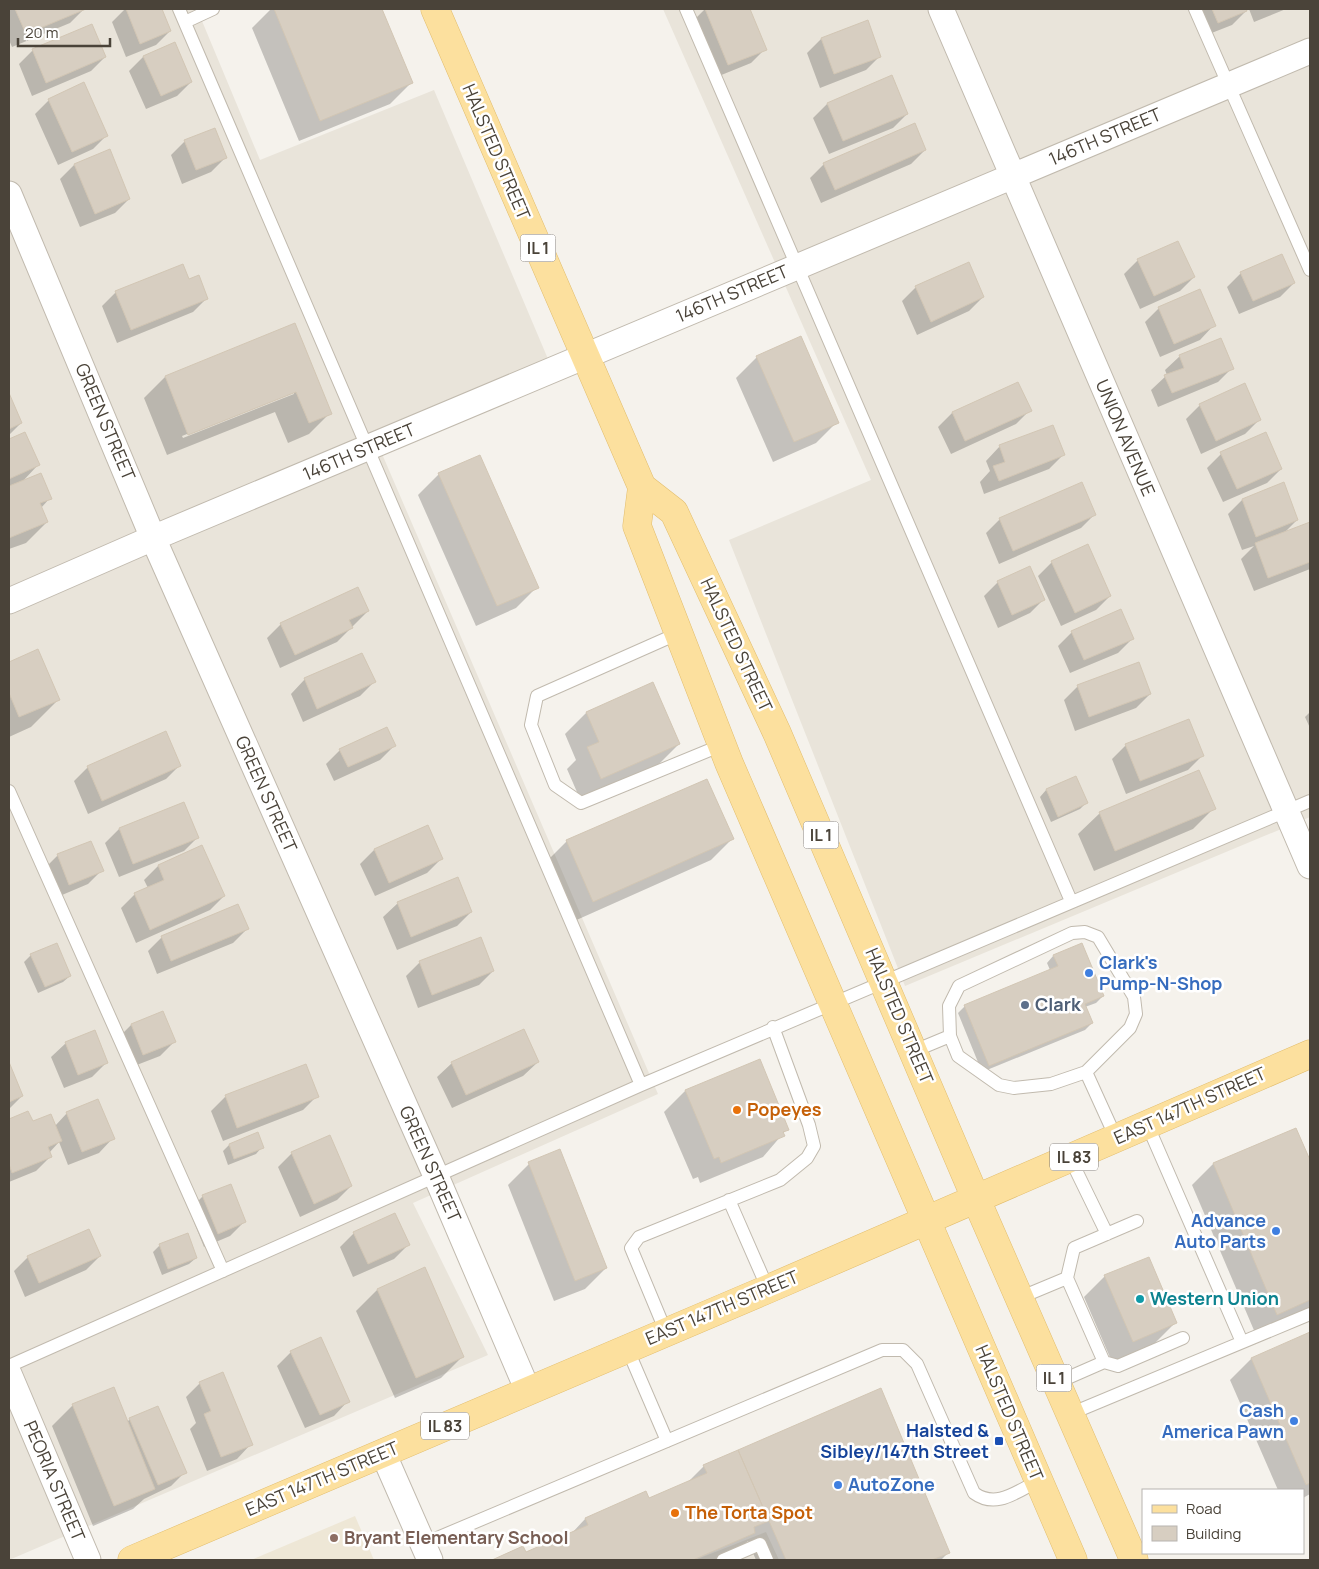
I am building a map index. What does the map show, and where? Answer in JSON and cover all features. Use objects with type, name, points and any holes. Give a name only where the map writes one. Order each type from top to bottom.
[{"type":"main road","name":"HALSTED STREET","points":[[435,9],[642,487],[674,512],[777,733],[976,1199],[1134,1560]]},
{"type":"main road","name":"HALSTED STREET","points":[[642,487],[637,526],[722,745],[1073,1560]]},
{"type":"main road","name":"EAST 147TH STREET","points":[[132,1560],[768,1289],[1310,1054]]},
{"type":"street","name":"UNION AVENUE","points":[[941,9],[1310,866]]},
{"type":"street","name":"146TH STREET","points":[[9,601],[153,538],[1310,51]]},
{"type":"street","name":"GREEN STREET","points":[[9,194],[153,538],[436,1176],[528,1391]]},
{"type":"street","name":"PEORIA STREET","points":[[9,1374],[88,1560]]},
{"type":"street","points":[[383,1453],[426,1552]]},
{"type":"lane","points":[[179,9],[640,1085]]},
{"type":"lane","points":[[185,22],[213,9]]},
{"type":"lane","points":[[686,9],[1071,901]]},
{"type":"lane","points":[[1195,9],[1310,270]]},
{"type":"lane","points":[[679,634],[536,696],[531,725],[555,785],[581,803],[722,745]]},
{"type":"lane","points":[[9,791],[223,1271]]},
{"type":"lane","points":[[9,1366],[773,1027],[1310,801]]},
{"type":"lane","points":[[1085,932],[1098,937],[1134,997],[1136,1014],[1130,1028],[1086,1072],[1050,1084],[1014,1088],[999,1084],[958,1056],[950,1036],[949,1006],[959,986],[1072,934],[1085,932]]},
{"type":"lane","points":[[666,1332],[632,1248],[639,1237],[780,1180],[807,1158],[814,1146],[809,1125],[773,1027]]},
{"type":"lane","points":[[914,1051],[950,1036]]},
{"type":"lane","points":[[1086,1072],[1116,1138]]},
{"type":"lane","points":[[1147,1124],[1242,1342]]},
{"type":"lane","points":[[1070,1158],[1107,1234]]},
{"type":"lane","points":[[729,1200],[768,1289]]},
{"type":"lane","points":[[1104,1362],[1067,1278],[1074,1248],[1137,1222]]},
{"type":"lane","points":[[1019,1298],[1067,1278]]},
{"type":"lane","points":[[1070,1414],[1310,1314]]},
{"type":"lane","points":[[1056,1383],[1104,1362],[1118,1366],[1183,1338]]},
{"type":"lane","points":[[628,1348],[667,1441]]},
{"type":"lane","points":[[426,1552],[667,1441],[882,1350],[903,1350],[917,1364],[974,1493],[982,1499],[994,1501],[1038,1481]]},
{"type":"lane","points":[[723,1560],[760,1544],[767,1560]]},
{"type":"shaded area","points":[[9,9],[197,9],[260,160],[434,90],[548,359],[373,433],[658,1094],[413,1203],[488,1355],[9,1560]]},
{"type":"shaded area","points":[[663,9],[1310,9],[1310,817],[905,986],[729,540],[871,480]]},
{"type":"shaded area","name":"Bryant Elementary School","points":[[355,1516],[374,1560],[251,1560]]},
{"type":"shaded area","points":[[766,1532],[779,1560],[695,1560]]},
{"type":"building","points":[[15,9],[86,9],[26,34]]},
{"type":"building","points":[[126,9],[162,9],[171,31],[140,44]]},
{"type":"building","points":[[274,9],[382,9],[413,83],[320,121]]},
{"type":"building","points":[[705,9],[750,9],[767,50],[728,65]]},
{"type":"building","points":[[1212,9],[1246,9],[1247,11],[1218,23]]},
{"type":"building","points":[[868,20],[881,57],[834,74],[821,38]]},
{"type":"building","points":[[92,24],[106,57],[46,83],[32,49]]},
{"type":"building","points":[[175,42],[192,82],[161,96],[143,56]]},
{"type":"building","points":[[892,75],[908,114],[843,141],[827,103]]},
{"type":"building","points":[[84,82],[108,136],[72,152],[48,99]]},
{"type":"building","points":[[915,123],[926,150],[835,190],[823,163]]},
{"type":"building","points":[[215,128],[227,158],[196,170],[184,140]]},
{"type":"building","points":[[110,149],[130,199],[95,214],[74,164]]},
{"type":"building","points":[[1178,241],[1195,277],[1154,296],[1137,259]]},
{"type":"building","points":[[1282,254],[1295,283],[1253,301],[1240,272]]},
{"type":"building","points":[[969,262],[984,297],[931,322],[915,286]]},
{"type":"building","points":[[183,264],[189,279],[199,275],[208,299],[131,330],[115,291]]},
{"type":"building","points":[[1200,289],[1216,326],[1174,344],[1158,307]]},
{"type":"building","points":[[295,323],[332,414],[309,423],[296,392],[188,435],[165,376]]},
{"type":"building","points":[[801,336],[839,423],[794,442],[756,356]]},
{"type":"building","points":[[1221,338],[1234,369],[1172,393],[1164,375],[1184,368],[1179,355]]},
{"type":"building","points":[[1018,382],[1032,411],[965,441],[952,412]]},
{"type":"building","points":[[1245,383],[1261,420],[1216,441],[1199,404]]},
{"type":"building","points":[[9,393],[22,423],[9,429]]},
{"type":"building","points":[[1053,425],[1065,455],[999,481],[993,466],[1005,462],[999,445]]},
{"type":"building","points":[[25,432],[40,465],[9,479],[9,439]]},
{"type":"building","points":[[1266,432],[1282,469],[1237,489],[1220,452]]},
{"type":"building","points":[[480,455],[539,588],[497,606],[438,473]]},
{"type":"building","points":[[41,473],[52,499],[40,503],[48,522],[9,538],[9,486]]},
{"type":"building","points":[[1082,482],[1096,515],[1013,551],[999,518]]},
{"type":"building","points":[[1284,482],[1298,520],[1256,537],[1242,499]]},
{"type":"building","points":[[1310,522],[1310,562],[1268,578],[1255,543]]},
{"type":"building","points":[[1088,544],[1111,596],[1075,613],[1051,561]]},
{"type":"building","points":[[1030,566],[1045,600],[1012,615],[997,581]]},
{"type":"building","points":[[358,587],[369,611],[349,620],[353,628],[295,655],[280,623]]},
{"type":"building","points":[[1121,609],[1134,639],[1084,660],[1071,631]]},
{"type":"building","points":[[38,649],[60,700],[19,717],[9,693],[9,662]]},
{"type":"building","points":[[362,653],[376,682],[317,709],[304,678]]},
{"type":"building","points":[[1139,662],[1151,694],[1089,717],[1077,685]]},
{"type":"building","points":[[653,682],[680,744],[601,779],[587,747],[599,742],[586,712]]},
{"type":"building","points":[[1189,719],[1204,756],[1140,781],[1125,744]]},
{"type":"building","points":[[387,727],[396,746],[348,767],[339,749]]},
{"type":"building","points":[[166,731],[181,766],[102,801],[87,766]]},
{"type":"building","points":[[1199,770],[1216,809],[1115,851],[1099,812]]},
{"type":"building","points":[[1076,776],[1088,803],[1058,817],[1046,789]]},
{"type":"building","points":[[707,779],[734,839],[593,902],[566,840]]},
{"type":"building","points":[[184,802],[199,838],[133,864],[119,828]]},
{"type":"building","points":[[428,825],[443,859],[389,883],[374,849]]},
{"type":"building","points":[[91,841],[104,871],[69,885],[57,854]]},
{"type":"building","points":[[202,845],[225,896],[150,930],[134,893],[164,880],[158,865]]},
{"type":"building","points":[[458,877],[472,912],[411,937],[397,902]]},
{"type":"building","points":[[238,904],[249,929],[171,961],[161,936]]},
{"type":"building","points":[[481,937],[494,971],[432,995],[419,961]]},
{"type":"building","points":[[57,943],[71,976],[45,987],[30,954]]},
{"type":"building","name":"Clark","points":[[1082,943],[1104,996],[1085,1004],[1093,1023],[989,1066],[964,1005],[1058,966],[1053,955]]},
{"type":"building","points":[[163,1011],[176,1042],[143,1055],[131,1024]]},
{"type":"building","points":[[524,1029],[539,1062],[466,1095],[451,1062]]},
{"type":"building","points":[[95,1030],[108,1063],[78,1075],[65,1042]]},
{"type":"building","name":"Popeyes","points":[[760,1059],[789,1130],[783,1132],[785,1136],[721,1163],[719,1157],[714,1159],[685,1090]]},
{"type":"building","points":[[9,1062],[23,1096],[9,1102]]},
{"type":"building","points":[[306,1064],[319,1097],[237,1128],[225,1095]]},
{"type":"building","points":[[98,1099],[115,1139],[82,1152],[66,1112]]},
{"type":"building","points":[[28,1111],[33,1121],[51,1114],[62,1141],[48,1147],[52,1157],[12,1173],[9,1164],[9,1119]]},
{"type":"building","name":"Advance Auto Parts","points":[[1296,1128],[1310,1160],[1310,1300],[1277,1315],[1213,1163]]},
{"type":"building","points":[[258,1132],[264,1148],[234,1159],[229,1144]]},
{"type":"building","points":[[330,1135],[352,1186],[314,1204],[291,1152]]},
{"type":"building","points":[[560,1149],[607,1268],[575,1281],[528,1162]]},
{"type":"building","points":[[231,1184],[246,1222],[218,1234],[202,1195]]},
{"type":"building","points":[[395,1213],[410,1245],[368,1264],[353,1232]]},
{"type":"building","points":[[89,1229],[101,1256],[39,1283],[27,1256]]},
{"type":"building","points":[[188,1233],[197,1258],[168,1269],[159,1244]]},
{"type":"building","name":"Western Union","points":[[1149,1257],[1177,1323],[1133,1342],[1104,1275]]},
{"type":"building","points":[[425,1267],[464,1357],[416,1378],[377,1289]]},
{"type":"building","name":"Cash America Pawn","points":[[1310,1332],[1310,1483],[1306,1485],[1251,1358]]},
{"type":"building","points":[[321,1337],[350,1402],[320,1415],[290,1351]]},
{"type":"building","points":[[223,1372],[253,1445],[221,1457],[204,1414],[211,1411],[199,1382]]},
{"type":"building","points":[[114,1387],[155,1489],[114,1506],[72,1404]]},
{"type":"building","name":"AutoZone","points":[[881,1388],[950,1553],[932,1560],[786,1560],[738,1450]]},
{"type":"building","points":[[158,1406],[187,1473],[158,1485],[129,1418]]},
{"type":"building","points":[[738,1450],[769,1521],[754,1527],[755,1533],[693,1560],[492,1560],[523,1546],[526,1552],[588,1525],[585,1518],[646,1491],[649,1498],[707,1473],[703,1465]]},
{"type":"place","name":"Clark's Pump-N-Shop","points":[[1089,973]]},
{"type":"place","name":"Clark","points":[[1025,1005]]},
{"type":"place","name":"Popeyes","points":[[737,1110]]},
{"type":"place","name":"Advance Auto Parts","points":[[1276,1231]]},
{"type":"place","name":"Western Union","points":[[1140,1299]]},
{"type":"place","name":"Cash America Pawn","points":[[1294,1421]]},
{"type":"place","name":"Halsted & Sibley/147th Street","points":[[999,1441]]},
{"type":"place","name":"AutoZone","points":[[838,1485]]},
{"type":"place","name":"The Torta Spot","points":[[675,1513]]},
{"type":"place","name":"Bryant Elementary School","points":[[334,1538]]}]
